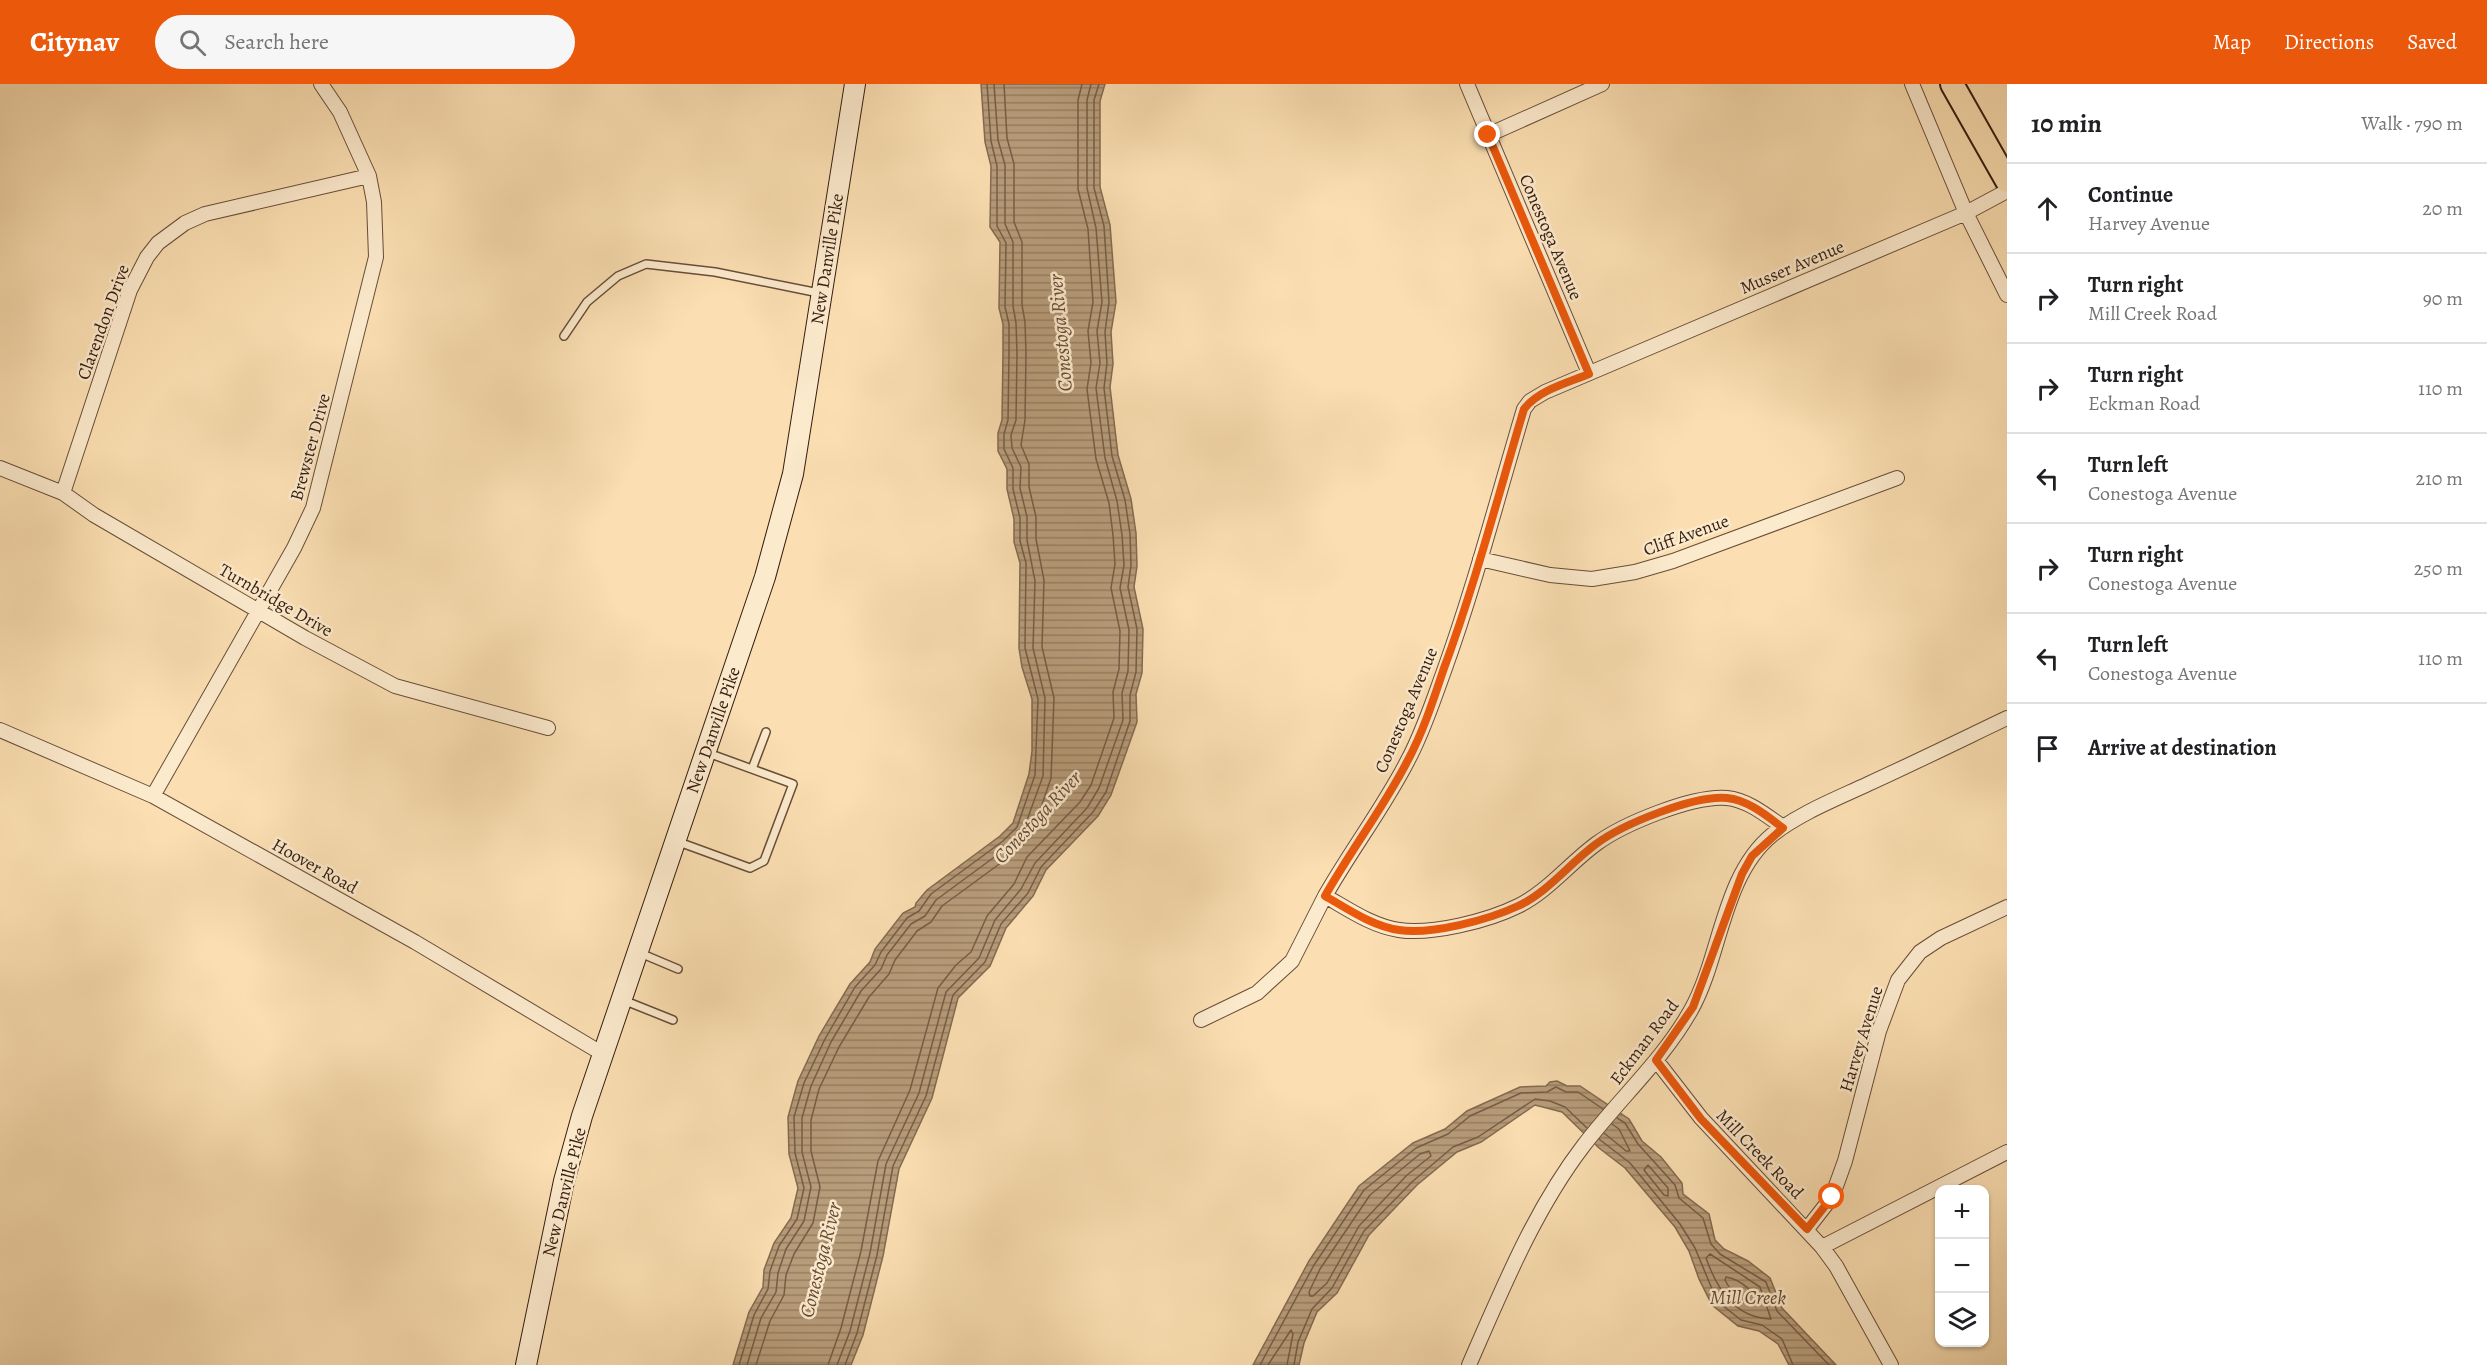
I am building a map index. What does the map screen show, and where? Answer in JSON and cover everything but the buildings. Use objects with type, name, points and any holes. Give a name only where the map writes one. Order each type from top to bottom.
[{"type":"highway","points":[[1952,84],[2007,181]]},
{"type":"main road","name":"New Danville Pike","points":[[526,1365],[564,1181],[621,999],[765,578],[790,485],[855,84]]},
{"type":"street","name":"Brewster Drive","points":[[153,796],[313,508],[376,257],[374,202],[369,176],[340,112],[321,84]]},
{"type":"street","name":"Conestoga Avenue","points":[[1201,1020],[1257,993],[1292,961],[1325,896],[1409,759],[1448,659],[1524,409],[1530,401],[1545,392],[1589,374],[1467,84]]},
{"type":"street","points":[[1488,135],[1602,84]]},
{"type":"street","points":[[1912,84],[1966,213],[2007,295]]},
{"type":"street","name":"Clarendon Drive","points":[[63,493],[130,290],[147,257],[158,243],[184,223],[205,214],[369,176]]},
{"type":"street","name":"Musser Avenue","points":[[1589,374],[1966,213],[2007,191]]},
{"type":"street","name":"Turnbridge Drive","points":[[0,468],[63,493],[93,515],[395,686],[549,728]]},
{"type":"street","name":"Cliff Avenue","points":[[1480,559],[1550,575],[1592,579],[1635,572],[1674,561],[1897,478]]},
{"type":"street","name":"Eckman Road","points":[[1469,1365],[1545,1203],[1584,1144],[1656,1060],[1693,1007],[1742,874],[1752,856],[1783,828],[1814,810],[2007,718]]},
{"type":"street","name":"Hoover Road","points":[[0,730],[153,796],[415,942],[603,1054]]},
{"type":"street","points":[[1325,896],[1380,925],[1400,930],[1425,930],[1487,917],[1519,906],[1596,844],[1623,826],[1665,811],[1727,798],[1748,804],[1783,828]]},
{"type":"street","name":"Harvey Avenue","points":[[1807,1229],[1832,1197],[1845,1161],[1879,1030],[1898,980],[1920,952],[1934,942],[2007,908]]},
{"type":"street","name":"Mill Creek Road","points":[[1656,1060],[1701,1119],[1822,1247],[1836,1266],[1891,1365]]},
{"type":"street","points":[[1822,1247],[2007,1152]]},
{"type":"lane","points":[[564,336],[587,303],[618,276],[646,264],[715,272],[821,294]]},
{"type":"lane","points":[[752,769],[766,732]]},
{"type":"lane","points":[[676,841],[750,868],[764,861],[793,784],[705,752]]},
{"type":"lane","points":[[638,952],[678,969]]},
{"type":"lane","points":[[621,999],[673,1020]]},
{"type":"water","name":"Conestoga River","points":[[981,84],[1105,84],[1100,101],[1100,187],[1110,225],[1116,302],[1111,332],[1113,364],[1110,387],[1118,455],[1131,499],[1136,533],[1137,566],[1134,587],[1143,629],[1142,673],[1136,694],[1137,722],[1111,795],[1098,816],[1046,870],[1033,896],[1006,928],[990,966],[958,998],[932,1098],[899,1169],[883,1256],[863,1335],[851,1365],[733,1365],[749,1312],[763,1287],[764,1270],[774,1243],[791,1218],[798,1188],[789,1154],[788,1117],[798,1081],[819,1036],[850,984],[870,962],[875,949],[903,913],[915,907],[927,890],[1000,836],[1013,823],[1029,774],[1032,751],[1032,699],[1019,648],[1020,563],[1014,542],[1014,519],[1007,489],[1007,469],[998,451],[998,433],[1002,420],[1003,353],[1003,324],[999,308],[1000,242],[990,227],[991,166],[985,142]]},
{"type":"water","name":"Mill Creek","points":[[1557,1081],[1567,1086],[1580,1086],[1629,1119],[1642,1141],[1661,1157],[1682,1183],[1683,1194],[1709,1214],[1715,1240],[1724,1249],[1748,1261],[1770,1278],[1782,1308],[1836,1365],[1789,1365],[1778,1344],[1759,1331],[1738,1326],[1712,1305],[1689,1251],[1675,1227],[1625,1168],[1599,1148],[1562,1112],[1535,1105],[1481,1142],[1457,1152],[1417,1185],[1369,1235],[1337,1293],[1317,1312],[1304,1343],[1299,1365],[1253,1365],[1309,1261],[1359,1186],[1413,1143],[1445,1129],[1467,1111],[1520,1087],[1546,1086],[1550,1082]]},
{"type":"route","points":[[1488,135],[1589,374],[1545,392],[1530,401],[1524,409],[1456,637],[1409,759],[1388,797],[1350,852],[1325,896],[1353,913],[1380,925],[1400,930],[1425,930],[1449,926],[1519,906],[1596,844],[1623,826],[1665,811],[1727,798],[1748,804],[1762,812],[1783,828],[1771,836],[1752,856],[1742,874],[1723,919],[1693,1007],[1656,1060],[1701,1119],[1807,1229],[1832,1197]]}]
